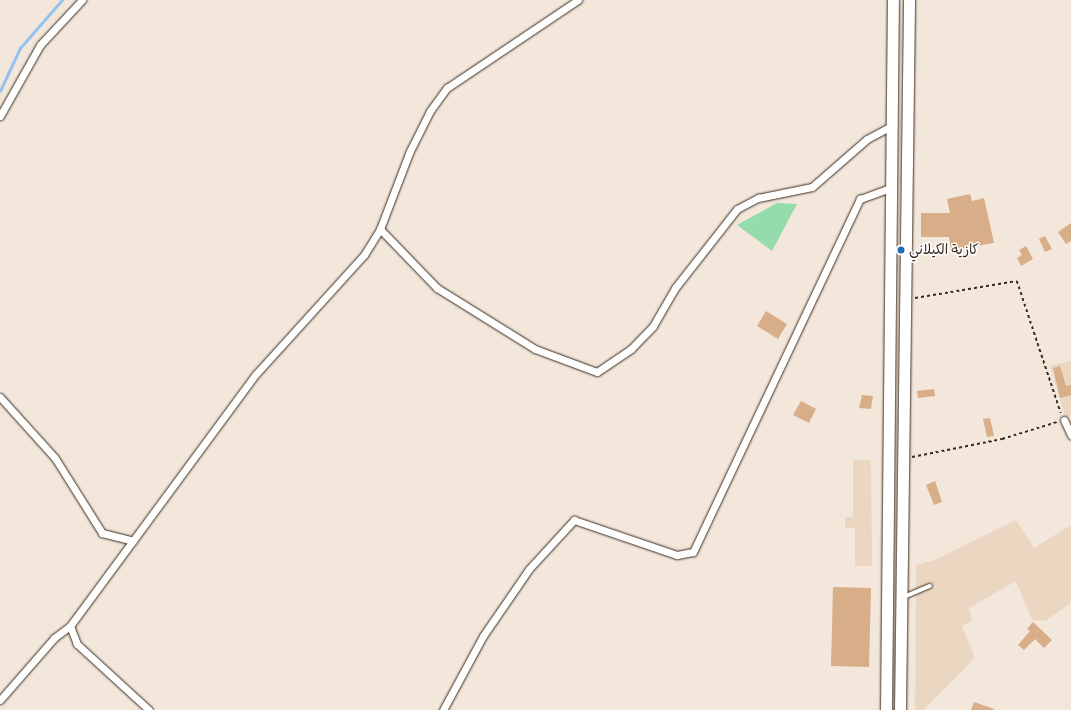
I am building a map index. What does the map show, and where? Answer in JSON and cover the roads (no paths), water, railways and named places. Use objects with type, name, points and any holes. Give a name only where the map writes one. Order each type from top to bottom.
[{"type":"main road","points":[[886,710],[893,0]]},
{"type":"main road","points":[[900,710],[907,299],[909,0]]},
{"type":"street","points":[[3,114],[40,45],[82,0]]},
{"type":"street","points":[[0,700],[14,688],[54,638],[70,626],[238,398],[364,255],[380,228],[410,151],[430,111],[447,88],[578,0]]},
{"type":"street","points":[[0,106],[3,114]]},
{"type":"street","points":[[380,228],[437,288],[535,349],[597,372],[631,350],[653,326],[675,288],[737,209],[758,198],[812,188],[833,165],[867,139],[892,125]]},
{"type":"street","points":[[444,710],[483,636],[529,569],[574,520],[677,555],[693,552],[860,199],[890,188]]},
{"type":"street","points":[[0,397],[55,458],[102,533],[133,541]]},
{"type":"street","points":[[1064,420],[1071,435]]},
{"type":"street","points":[[70,626],[77,644],[148,710]]},
{"type":"lane","points":[[901,597],[930,586]]},
{"type":"waterway","points":[[0,91],[20,48],[62,0]]},
{"type":"place","name":"كازية الكيلاني","points":[[901,250]]}]
